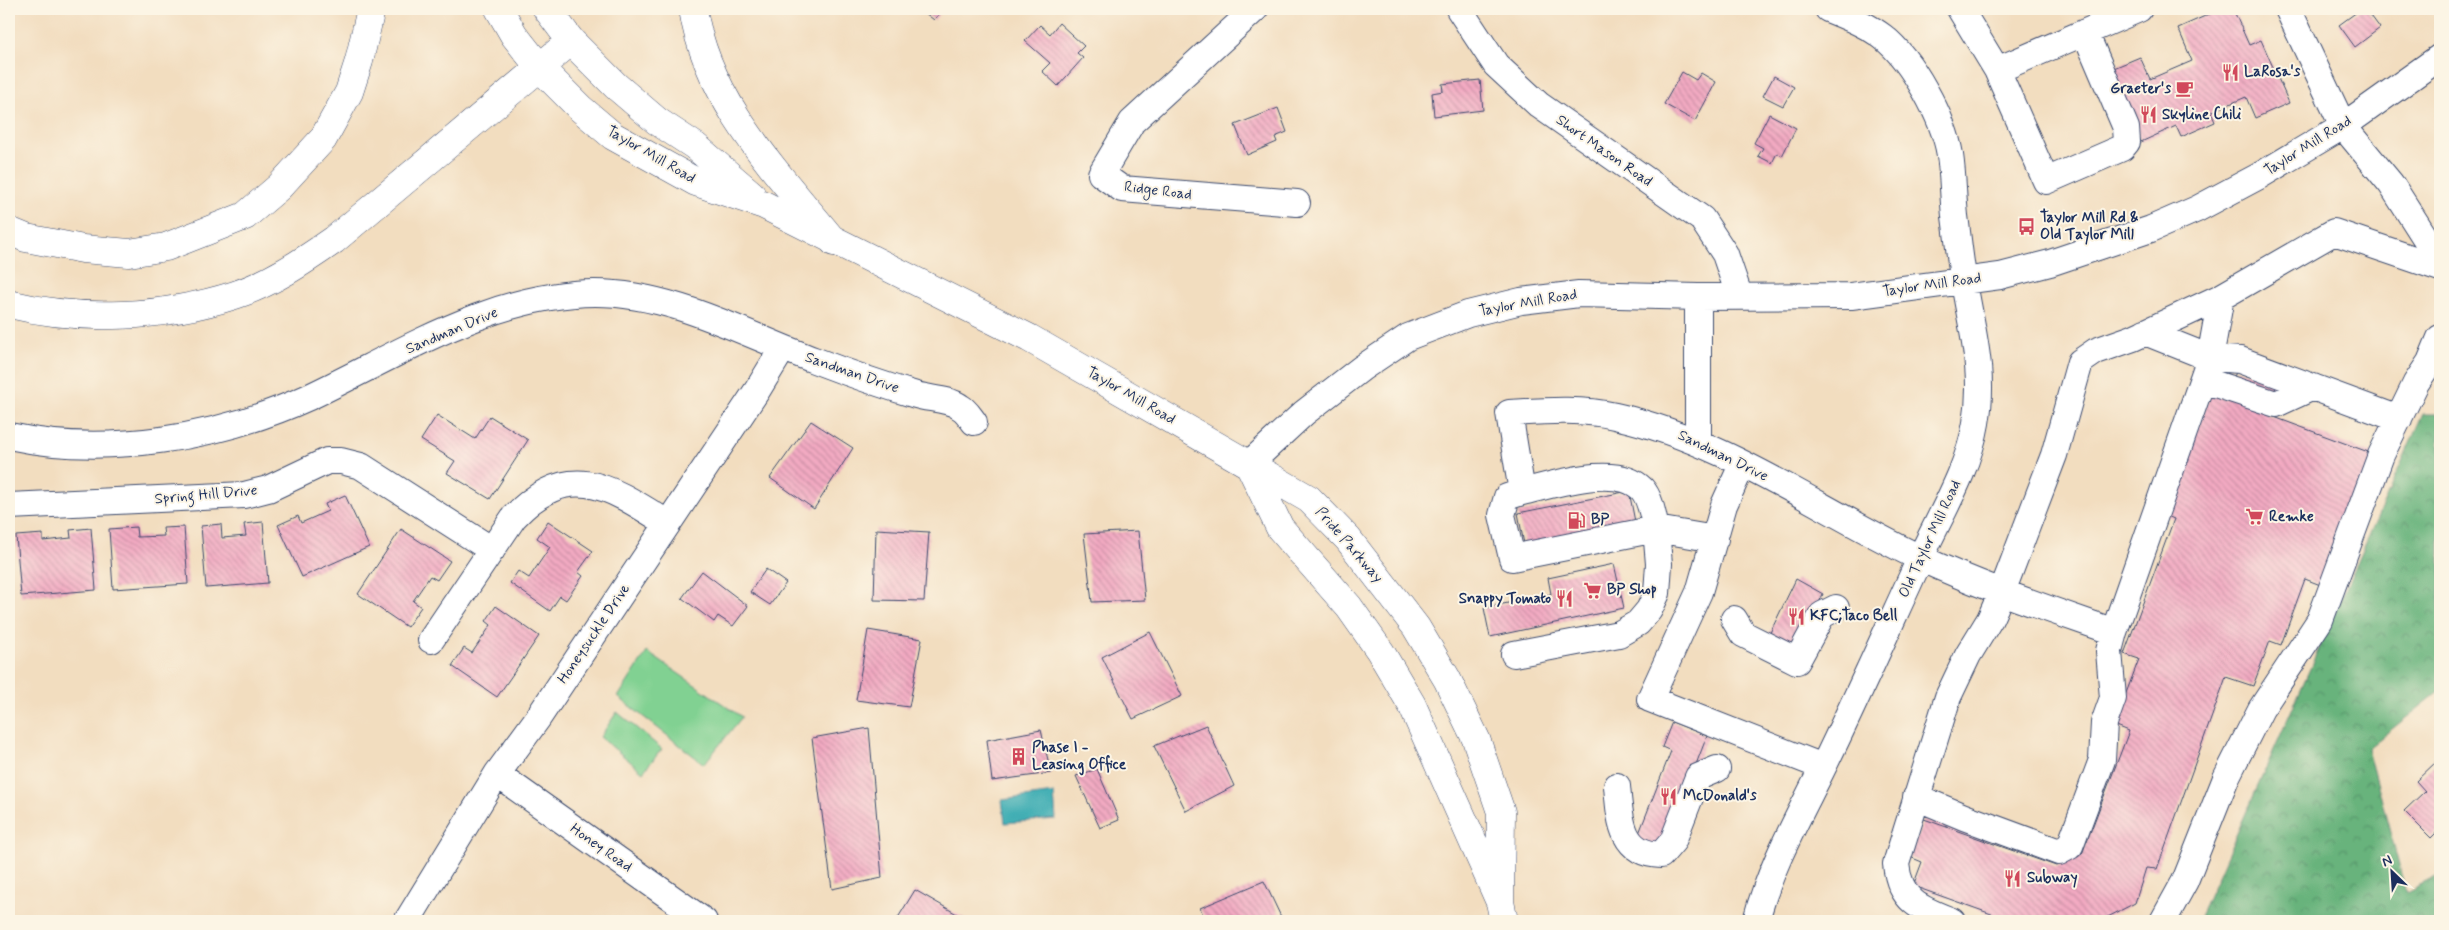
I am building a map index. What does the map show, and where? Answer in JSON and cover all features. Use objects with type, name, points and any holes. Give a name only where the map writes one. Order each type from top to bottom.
[{"type":"main road","points":[[9,230],[26,238],[83,249],[129,253],[166,247],[244,216],[279,188],[323,140],[349,92],[359,61],[371,9]]},
{"type":"main road","name":"Taylor Mill Road","points":[[499,9],[514,35],[540,68],[580,108],[613,136],[696,182],[764,205],[834,242],[1029,338],[1249,464]]},
{"type":"main road","name":"Taylor Mill Road","points":[[547,9],[571,41],[657,121],[695,146],[764,205]]},
{"type":"main road","points":[[693,9],[707,56],[723,96],[761,154],[834,242]]},
{"type":"main road","points":[[9,304],[32,310],[113,316],[163,312],[236,295],[269,280],[303,262],[334,240],[571,41]]},
{"type":"main road","name":"Pride Parkway","points":[[1249,464],[1280,528],[1348,607],[1380,651],[1412,705],[1502,912]]},
{"type":"main road","name":"Pride Parkway","points":[[1249,464],[1309,499],[1348,539],[1416,627],[1447,680],[1476,739],[1501,812],[1502,912]]},
{"type":"street","name":"Ridge Road","points":[[1255,9],[1132,122],[1101,174],[1122,189],[1297,203]]},
{"type":"street","name":"Short Mason Road","points":[[1459,9],[1496,65],[1538,105],[1702,219],[1725,254],[1739,295]]},
{"type":"street","points":[[1960,9],[1998,70],[2046,181],[2122,148],[2128,142],[2126,128],[2085,32]]},
{"type":"street","points":[[1998,70],[2139,9]]},
{"type":"street","points":[[2288,9],[2343,126],[2391,184],[2440,261]]},
{"type":"street","name":"Old Taylor Mill Road","points":[[1756,921],[1778,858],[1824,767],[1967,457],[1976,424],[1980,389],[1978,350],[1963,280],[1949,153],[1940,121],[1910,69],[1885,38],[1843,12]]},
{"type":"street","name":"Taylor Mill Road","points":[[1249,464],[1304,414],[1362,368],[1408,337],[1468,314],[1521,301],[1579,294],[1698,297],[1739,295],[1851,296],[2000,276],[2050,263],[2151,229],[2197,210],[2343,126],[2440,57]]},
{"type":"street","points":[[1952,921],[1915,904],[1904,893],[1898,877],[1896,864],[1948,697],[1968,655],[1990,619],[2002,592],[2054,455],[2080,362],[2096,351],[2145,332],[2221,297],[2334,232],[2440,268]]},
{"type":"street","name":"Sandman Drive","points":[[9,436],[63,443],[143,441],[194,433],[252,419],[306,398],[460,324],[488,313],[530,301],[596,293],[630,296],[663,302],[713,318],[783,348],[875,382],[960,406],[974,422]]},
{"type":"street","points":[[1698,297],[1698,441]]},
{"type":"street","points":[[1916,797],[2059,852],[2070,846],[2102,760],[2104,723],[2113,698],[2109,651],[2114,632],[2207,369],[2221,297]]},
{"type":"street","points":[[2145,332],[2207,369],[2240,360],[2399,419]]},
{"type":"street","points":[[2163,921],[2185,881],[2226,778],[2261,709],[2320,620],[2381,455],[2416,384],[2430,362],[2440,338]]},
{"type":"street","name":"Honeysuckle Drive","points":[[407,921],[497,774],[538,718],[758,389],[783,348]]},
{"type":"street","name":"Sandman Drive","points":[[1522,492],[1509,413],[1568,410],[1615,416],[1698,441],[1920,558],[2002,592],[2114,632]]},
{"type":"street","name":"Spring Hill Drive","points":[[9,506],[244,495],[268,489],[327,461],[341,461],[361,466],[492,550]]},
{"type":"street","points":[[1742,464],[1724,505],[1699,592],[1650,699],[1824,767]]},
{"type":"street","points":[[1514,654],[1619,634],[1638,622],[1650,610],[1657,593],[1659,564],[1656,529],[1644,491],[1634,482],[1596,477],[1522,492],[1507,497],[1502,515],[1512,558],[1656,529],[1715,540]]},
{"type":"street","points":[[431,640],[514,517],[529,501],[543,492],[580,484],[600,485],[617,492],[667,523]]},
{"type":"street","points":[[1734,619],[1743,634],[1797,661],[1822,615],[1836,608]]},
{"type":"street","points":[[1617,786],[1620,812],[1628,841],[1633,848],[1648,855],[1661,855],[1673,841],[1698,777],[1717,769]]},
{"type":"street","name":"Honey Road","points":[[497,774],[704,921]]},
{"type":"green space","points":[[2423,414],[2440,414],[2440,691],[2368,748],[2406,892],[2440,875],[2440,921],[2198,921]]},
{"type":"green space","points":[[647,652],[742,717],[704,764],[618,697]]},
{"type":"green space","points":[[617,712],[662,749],[643,772],[600,737]]},
{"type":"water","points":[[1054,793],[1056,819],[1005,823],[1002,800]]},
{"type":"building","points":[[920,9],[944,9],[934,20]]},
{"type":"building","points":[[2221,9],[2233,9],[2249,45],[2261,40],[2289,103],[2255,118],[2246,97],[2211,112],[2215,122],[2181,137],[2176,126],[2141,142],[2109,70],[2140,57],[2150,79],[2192,61],[2178,28]]},
{"type":"building","points":[[2361,9],[2366,9],[2380,28],[2355,47],[2339,25]]},
{"type":"building","points":[[1059,23],[1084,46],[1077,53],[1083,58],[1058,86],[1042,71],[1050,63],[1025,41],[1040,25],[1050,34]]},
{"type":"building","points":[[1682,72],[1696,80],[1701,73],[1716,82],[1695,121],[1664,104]]},
{"type":"building","points":[[1774,76],[1794,87],[1783,106],[1763,96]]},
{"type":"building","points":[[1480,80],[1483,110],[1434,116],[1432,93],[1443,91],[1442,84]]},
{"type":"building","points":[[1278,108],[1287,132],[1275,137],[1277,142],[1247,155],[1235,125]]},
{"type":"building","points":[[1769,114],[1796,128],[1782,156],[1777,153],[1772,163],[1758,156],[1763,148],[1754,143]]},
{"type":"building","points":[[2237,369],[2277,384],[2266,414],[2379,456],[2323,586],[2305,579],[2281,645],[2270,641],[2253,686],[2226,677],[2157,869],[2146,868],[2135,903],[2100,921],[2011,921],[1913,886],[1922,862],[1910,857],[1924,819],[2056,866],[2082,854],[2129,731],[2114,725],[2139,659],[2124,654],[2174,519],[2165,515],[2211,393],[2226,399]]},
{"type":"building","points":[[437,415],[475,439],[490,416],[528,440],[490,499],[447,473],[455,461],[421,440]]},
{"type":"building","points":[[811,421],[853,448],[814,509],[770,478]]},
{"type":"building","name":"BP","points":[[1629,491],[1636,527],[1525,549],[1518,513]]},
{"type":"building","points":[[345,495],[369,547],[302,577],[278,525],[298,516],[301,523],[328,511],[325,504]]},
{"type":"building","points":[[548,521],[593,551],[578,572],[583,576],[566,600],[560,596],[550,611],[510,583],[518,571],[529,578],[550,547],[537,538]]},
{"type":"building","points":[[263,522],[268,583],[206,588],[201,526],[221,524],[222,538],[246,536],[244,524]]},
{"type":"building","points":[[136,527],[137,537],[164,536],[163,528],[184,527],[188,584],[113,589],[109,529]]},
{"type":"building","points":[[91,528],[96,590],[21,596],[16,536],[43,534],[43,541],[71,538],[70,530]]},
{"type":"building","points":[[401,529],[450,561],[437,580],[430,576],[413,601],[421,607],[407,627],[358,594]]},
{"type":"building","points":[[876,529],[929,532],[924,601],[874,600]]},
{"type":"building","points":[[1138,531],[1145,600],[1092,602],[1084,534]]},
{"type":"building","points":[[1614,564],[1624,608],[1490,637],[1484,608],[1551,594],[1548,578]]},
{"type":"building","points":[[766,569],[786,583],[770,605],[750,592]]},
{"type":"building","points":[[702,571],[748,606],[733,626],[718,616],[714,622],[682,598]]},
{"type":"building","name":"KFC;Taco Bell","points":[[1796,579],[1823,594],[1796,653],[1767,639]]},
{"type":"building","points":[[496,606],[539,636],[497,697],[452,666],[464,648],[472,653],[491,625],[486,621]]},
{"type":"building","points":[[868,630],[922,639],[909,707],[856,700]]},
{"type":"building","points":[[1150,632],[1182,696],[1133,719],[1102,657]]},
{"type":"building","name":"McDonald's","points":[[1672,722],[1707,736],[1662,852],[1636,841],[1671,751],[1662,747]]},
{"type":"building","points":[[1206,725],[1234,786],[1186,811],[1154,746]]},
{"type":"building","points":[[869,728],[882,878],[832,889],[812,738]]},
{"type":"building","name":"Phase I - Leasing Office","points":[[1041,730],[1051,773],[992,781],[987,740]]},
{"type":"building","points":[[2438,760],[2440,762],[2440,829],[2431,838],[2404,811],[2425,791],[2416,781]]},
{"type":"building","points":[[1097,769],[1119,820],[1100,828],[1076,776]]},
{"type":"building","points":[[1264,881],[1283,921],[1206,921],[1200,908]]},
{"type":"building","points":[[915,890],[969,921],[896,921]]},
{"type":"place","name":"LaRosa's","points":[[2230,72]]},
{"type":"place","name":"Graeter's","points":[[2185,89]]},
{"type":"place","name":"Skyline Chili","points":[[2148,115]]},
{"type":"place","name":"Taylor Mill Rd & Old Taylor Mill","points":[[2026,227]]},
{"type":"place","name":"Remke","points":[[2255,517]]},
{"type":"place","name":"BP","points":[[1577,520]]},
{"type":"place","name":"BP Shop","points":[[1593,590]]},
{"type":"place","name":"Snappy Tomato","points":[[1565,599]]},
{"type":"place","name":"KFC;Taco Bell","points":[[1796,616]]},
{"type":"place","name":"Phase I - Leasing Office","points":[[1018,757]]},
{"type":"place","name":"McDonald's","points":[[1669,796]]},
{"type":"place","name":"Subway","points":[[2013,878]]}]
